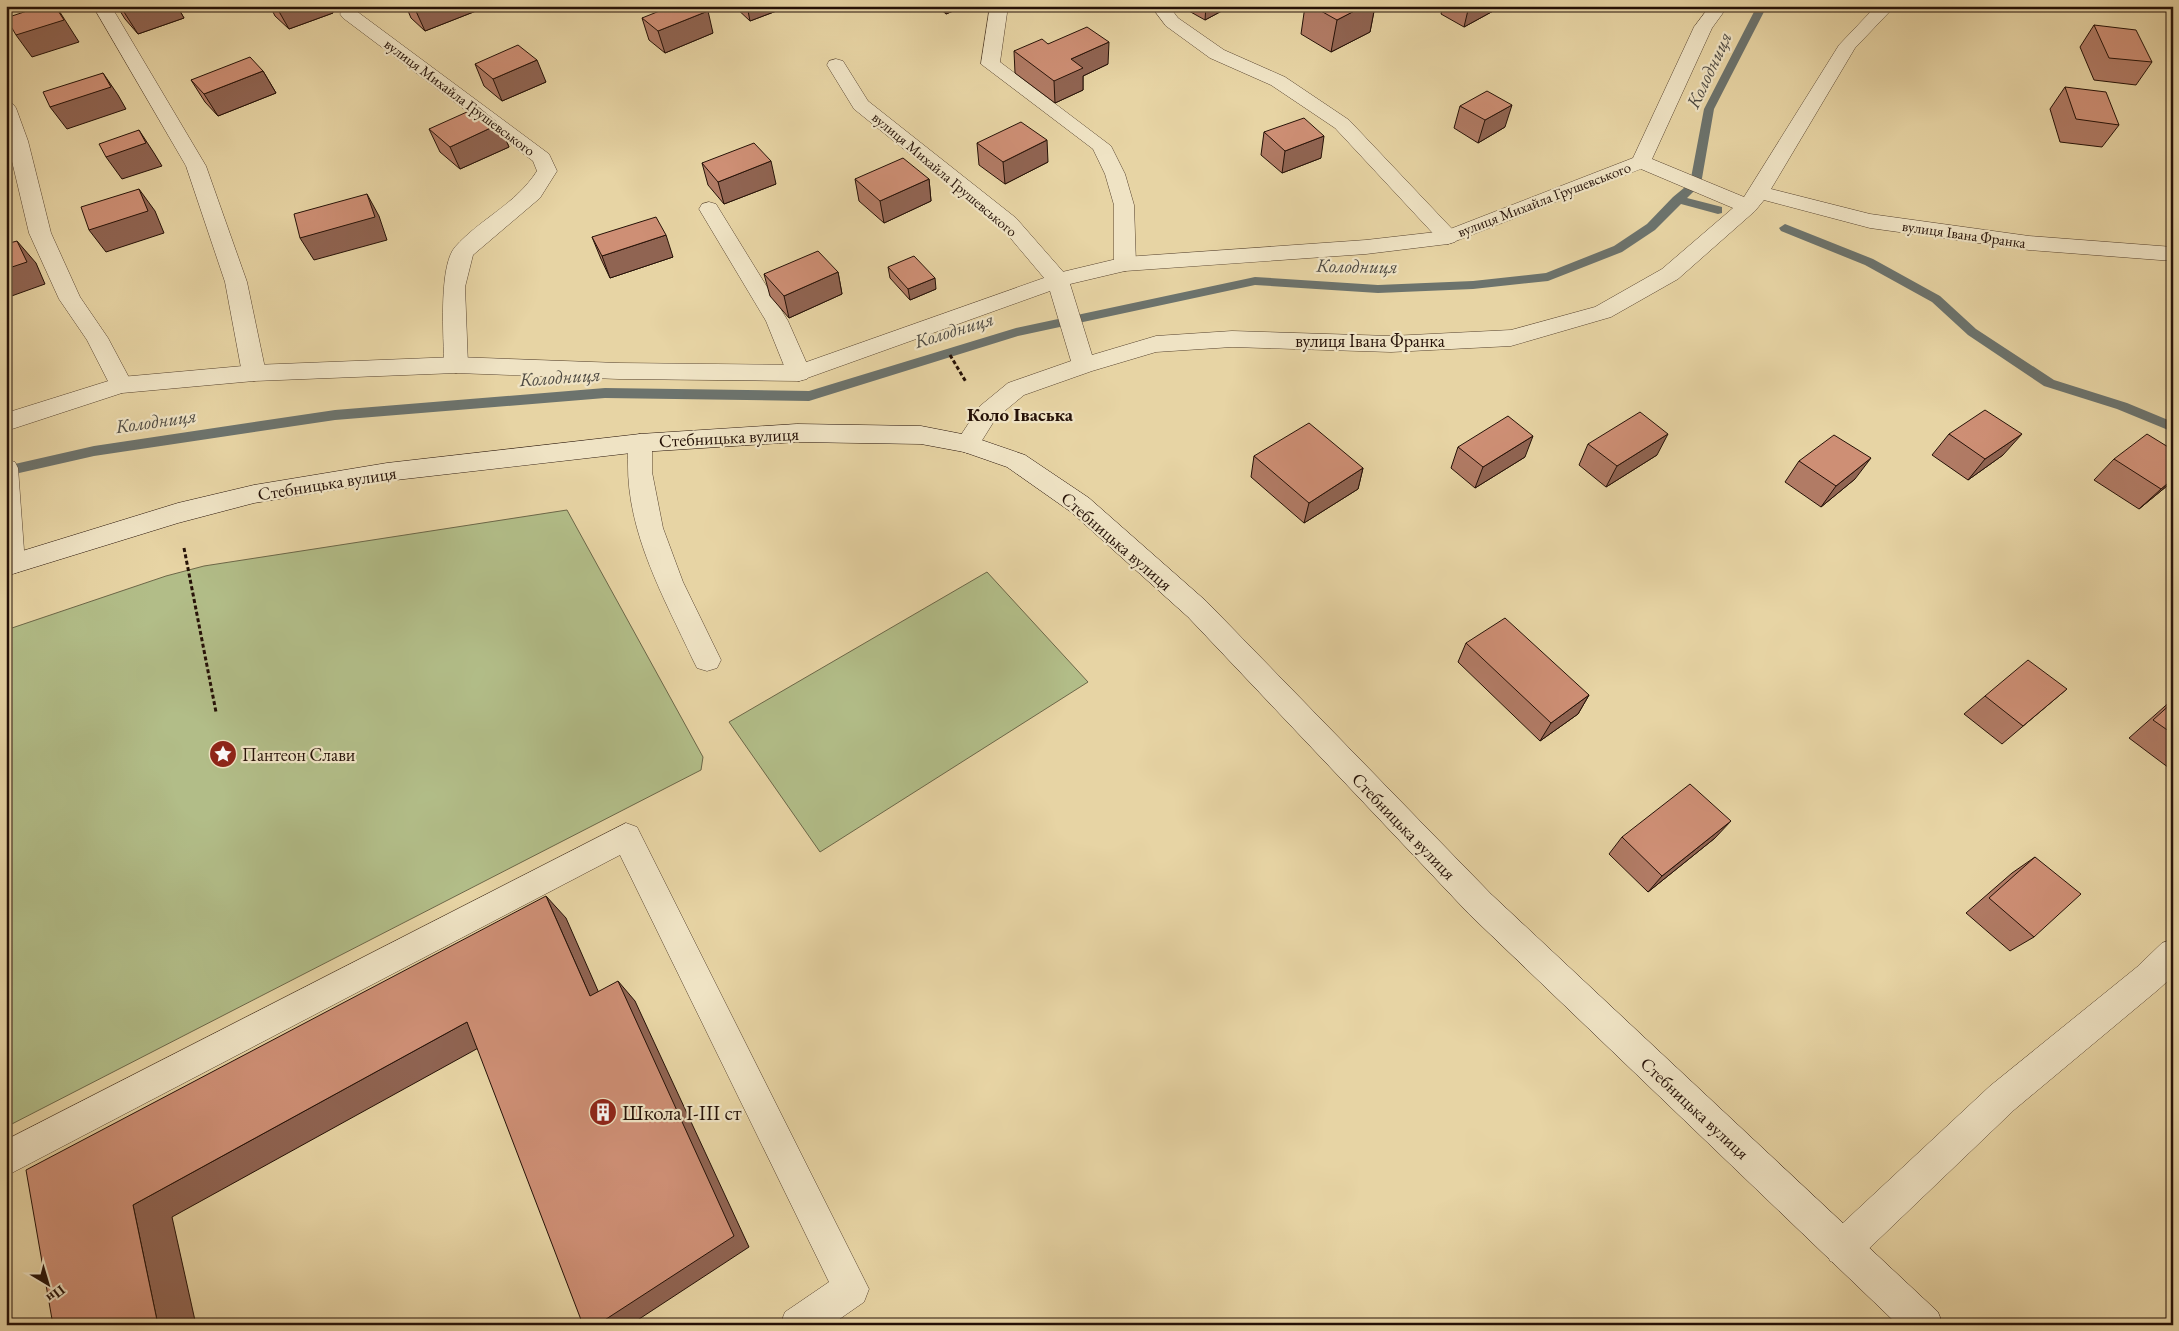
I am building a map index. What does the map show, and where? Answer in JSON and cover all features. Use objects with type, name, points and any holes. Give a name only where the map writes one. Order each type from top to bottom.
[{"type":"street","points":[[102,6],[196,166],[236,282],[254,373]]},
{"type":"street","points":[[999,6],[990,64],[1101,146],[1115,174],[1124,206],[1125,264]]},
{"type":"street","name":"вулиця Михайла Грушевського","points":[[1160,6],[1172,22],[1217,54],[1278,82],[1342,124],[1448,237]]},
{"type":"street","name":"вулиця Михайла Грушевського","points":[[1641,162],[1703,27],[1719,6]]},
{"type":"street","name":"вулиця Івана Франка","points":[[967,444],[988,412],[1016,389],[1084,365],[1156,344],[1232,338],[1392,344],[1511,338],[1603,312],[1670,274],[1753,199],[1848,45],[1886,6]]},
{"type":"street","name":"вулиця Михайла Грушевського","points":[[350,14],[542,158],[547,170],[533,193],[463,252],[454,287],[456,365]]},
{"type":"street","name":"вулиця Михайла Грушевського","points":[[836,65],[861,105],[1009,223],[1058,280]]},
{"type":"street","points":[[6,108],[18,141],[40,233],[70,299],[97,338],[121,385]]},
{"type":"street","name":"вулиця Михайла Грушевського","points":[[6,422],[121,385],[254,373],[456,365],[619,371],[800,373],[1058,280],[1125,264],[1366,247],[1448,237],[1641,162],[1753,199]]},
{"type":"street","name":"вулиця Івана Франка","points":[[1753,199],[1870,221],[2029,243],[2173,254]]},
{"type":"street","points":[[709,209],[777,321],[800,373]]},
{"type":"street","points":[[1058,280],[1084,365]]},
{"type":"street","name":"Стебницька вулиця","points":[[9,565],[178,513],[254,494],[387,472],[640,443],[797,433],[921,435],[967,444],[1016,461],[1080,504],[1197,610],[1480,904],[1925,1325]]},
{"type":"street","points":[[640,443],[639,466],[646,518],[660,563],[707,660]]},
{"type":"street","points":[[7,475],[9,565]]},
{"type":"street","points":[[6,1159],[626,837],[851,1289],[798,1325]]},
{"type":"street","points":[[1843,1248],[2002,1098],[2148,978],[2173,954]]},
{"type":"path","points":[[178,513],[216,712]]},
{"type":"green space","points":[[567,510],[703,757],[701,770],[6,1127],[6,630],[166,576],[204,566]]},
{"type":"green space","points":[[987,572],[1088,682],[820,852],[729,722]]},
{"type":"building","points":[[42,6],[55,6],[64,20],[16,35],[6,18]]},
{"type":"building","points":[[119,6],[141,6],[124,12]]},
{"type":"building","points":[[672,6],[701,6],[708,11],[658,31],[642,18]]},
{"type":"building","points":[[1312,6],[1364,6],[1337,20]]},
{"type":"building","points":[[2094,25],[2136,30],[2152,62],[2109,58]]},
{"type":"building","points":[[1087,27],[1109,42],[1071,59],[1083,68],[1054,81],[1014,51],[1042,39],[1048,44]]},
{"type":"building","points":[[518,45],[537,60],[493,79],[475,64]]},
{"type":"building","points":[[250,57],[263,71],[204,94],[191,80]]},
{"type":"building","points":[[103,73],[111,87],[50,107],[43,92]]},
{"type":"building","points":[[2065,87],[2106,92],[2119,125],[2076,119]]},
{"type":"building","points":[[1487,91],[1512,105],[1485,120],[1460,106]]},
{"type":"building","points":[[478,107],[499,124],[450,147],[429,129]]},
{"type":"building","points":[[1304,118],[1324,136],[1285,151],[1264,132]]},
{"type":"building","points":[[1021,122],[1047,140],[1003,162],[977,143]]},
{"type":"building","points":[[139,130],[146,143],[106,157],[99,144]]},
{"type":"building","points":[[754,143],[771,161],[718,182],[702,163]]},
{"type":"building","points":[[903,158],[929,179],[880,201],[855,179]]},
{"type":"building","points":[[139,189],[148,211],[89,230],[81,207]]},
{"type":"building","points":[[367,194],[375,217],[300,238],[294,214]]},
{"type":"building","points":[[656,217],[666,235],[602,256],[592,237]]},
{"type":"building","points":[[17,241],[27,262],[6,269],[6,244]]},
{"type":"building","points":[[818,251],[838,272],[784,296],[764,274]]},
{"type":"building","points":[[914,256],[935,278],[908,289],[888,267]]},
{"type":"building","points":[[1985,410],[2022,434],[1985,459],[1949,434]]},
{"type":"building","points":[[1640,412],[1668,434],[1617,466],[1588,444]]},
{"type":"building","points":[[1508,416],[1533,436],[1483,467],[1458,447]]},
{"type":"building","points":[[1309,423],[1363,468],[1309,503],[1254,456]]},
{"type":"building","points":[[2147,434],[2173,450],[2173,479],[2161,489],[2114,459]]},
{"type":"building","points":[[1834,435],[1871,458],[1836,486],[1799,461]]},
{"type":"building","points":[[1505,618],[1589,695],[1551,723],[1466,643]]},
{"type":"building","points":[[2028,660],[2067,689],[2023,726],[1985,696]]},
{"type":"building","points":[[2173,702],[2173,734],[2153,720]]},
{"type":"building","points":[[1690,784],[1731,821],[1662,876],[1622,837]]},
{"type":"building","points":[[2035,857],[2081,894],[2034,937],[1989,898]]},
{"type":"building","name":"Школа І-ІІІ ст","points":[[546,896],[590,996],[618,981],[734,1236],[597,1325],[583,1325],[467,1022],[133,1205],[158,1325],[53,1325],[26,1170]]},
{"type":"waterway","name":"Колодниця","points":[[1679,200],[1695,184],[1709,109],[1762,6]]},
{"type":"waterway","name":"Колодниця","points":[[6,471],[94,451],[335,415],[605,393],[809,396],[1016,332],[1255,281],[1378,289],[1473,285],[1548,277],[1618,249],[1651,227],[1679,200]]},
{"type":"waterway","points":[[1679,200],[1718,210]]},
{"type":"waterway","points":[[1785,228],[1869,262],[1936,299],[1972,332],[2049,383],[2122,406],[2173,427]]},
{"type":"place","name":"Пантеон Слави","points":[[223,754]]},
{"type":"place","name":"Школа І-ІІІ ст","points":[[603,1112]]},
{"type":"district","name":"Коло Іваська","points":[[1020,414]]}]
